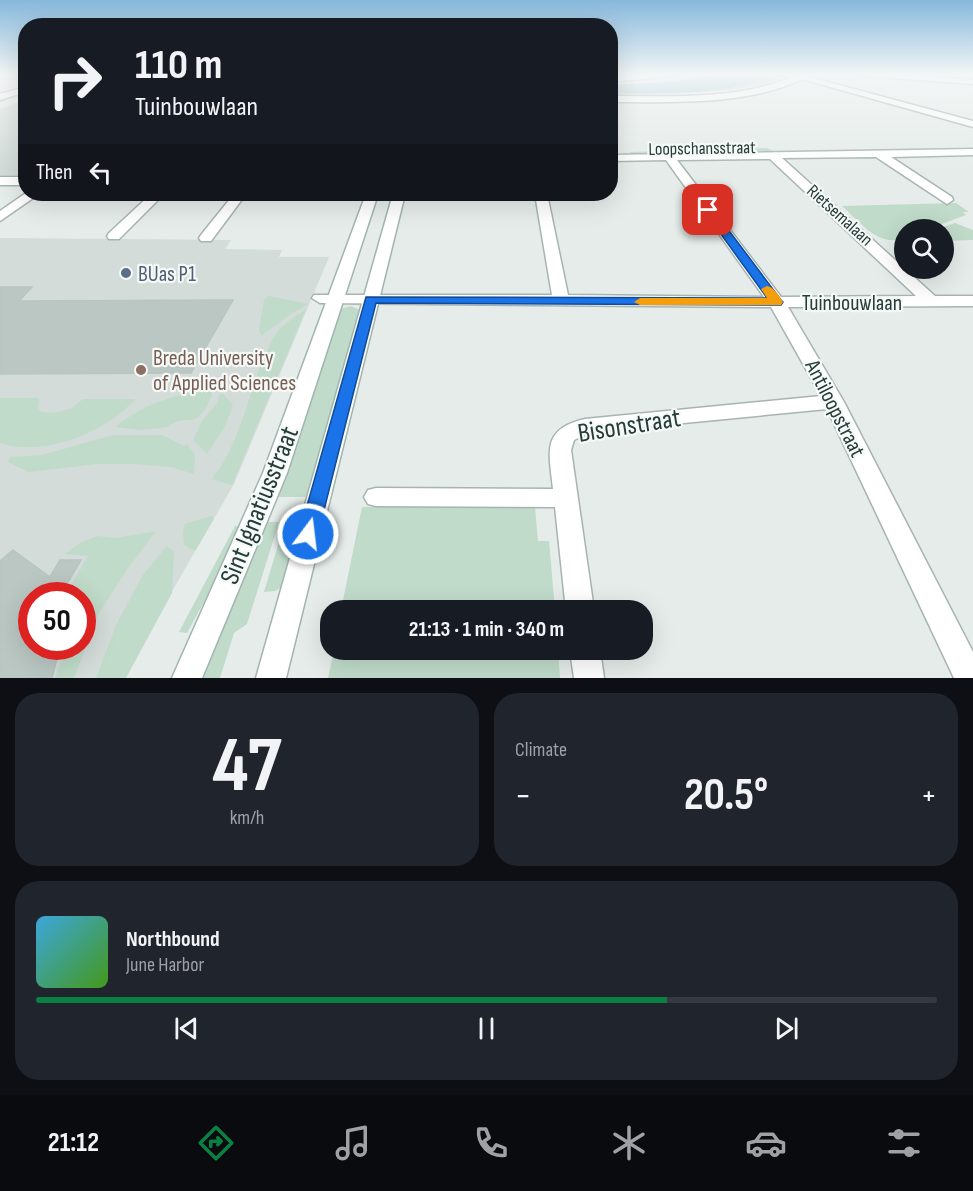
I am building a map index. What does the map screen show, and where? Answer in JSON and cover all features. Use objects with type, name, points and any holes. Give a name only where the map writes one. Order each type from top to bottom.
[{"type":"street","points":[[902,106],[973,126]]},
{"type":"street","name":"Loopschansstraat","points":[[628,158],[624,152],[627,150],[770,147],[778,148],[779,154]]},
{"type":"street","name":"Loopschansstraat","points":[[618,158],[973,152]]},
{"type":"street","points":[[878,153],[947,200]]},
{"type":"street","name":"Rietsemalaan","points":[[779,154],[932,302]]},
{"type":"street","name":"Antiloopstraat","points":[[669,157],[788,318],[834,402],[967,663]]},
{"type":"street","points":[[0,181],[18,181]]},
{"type":"street","points":[[0,217],[23,201]]},
{"type":"street","points":[[114,236],[151,201]]},
{"type":"street","points":[[206,238],[235,201]]},
{"type":"street","name":"Sint Ignatiusstraat","points":[[187,678],[275,473],[328,299],[369,201]]},
{"type":"street","name":"Sint Ignatiusstraat","points":[[271,678],[397,201]]},
{"type":"street","points":[[542,201],[561,301]]},
{"type":"street","name":"Tuinbouwlaan","points":[[328,299],[973,301]]},
{"type":"street","name":"Bisonstraat","points":[[579,600],[560,450],[562,439],[566,434],[579,428],[834,402]]},
{"type":"street","points":[[376,497],[566,498]]},
{"type":"street","points":[[586,660],[589,678]]},
{"type":"shaded area","points":[[18,106],[18,175],[0,175],[0,109]]},
{"type":"shaded area","name":"Breda University of Applied Sciences","points":[[0,238],[231,240],[225,249],[282,250],[279,257],[329,257],[234,484],[122,678],[0,678]]},
{"type":"green space","points":[[767,148],[778,153],[631,154],[630,152]]},
{"type":"green space","points":[[956,203],[969,212],[963,212],[966,215],[954,219],[894,219],[894,240],[870,232],[842,206]]},
{"type":"green space","points":[[954,223],[973,230],[973,240],[954,241]]},
{"type":"green space","points":[[269,296],[308,304],[261,336],[259,330],[264,300]]},
{"type":"green space","points":[[351,306],[362,311],[312,497],[272,497],[340,309]]},
{"type":"green space","points":[[306,309],[232,485],[212,479],[233,444],[260,367],[277,332]]},
{"type":"green space","points":[[211,391],[212,395],[201,415],[190,420],[179,421],[168,427],[141,430],[115,427],[137,412],[160,401],[185,394]]},
{"type":"green space","points":[[223,394],[233,405],[225,426],[207,454],[193,440],[202,421],[218,402],[219,395]]},
{"type":"green space","points":[[0,398],[39,398],[38,408],[41,412],[55,413],[72,408],[83,399],[135,399],[108,422],[73,439],[35,447],[17,447],[0,443]]},
{"type":"green space","points":[[113,435],[162,435],[184,446],[187,444],[195,455],[194,474],[171,467],[135,464],[97,464],[29,472],[8,462],[10,457],[42,455]]},
{"type":"green space","points":[[362,507],[535,507],[538,541],[549,541],[554,600],[343,600]]},
{"type":"green space","points":[[212,516],[214,519],[195,551],[184,545],[185,524]]},
{"type":"green space","points":[[262,522],[279,522],[247,624],[234,633],[220,678],[202,678]]},
{"type":"green space","points":[[285,522],[305,523],[285,585],[275,591],[264,592]]},
{"type":"green space","points":[[235,526],[245,527],[187,633],[179,632]]},
{"type":"green space","points":[[156,531],[128,568],[96,621],[96,582],[73,582],[88,556],[65,554],[80,543],[97,536],[116,538]]},
{"type":"green space","points":[[167,546],[174,552],[172,593],[126,678],[96,678],[117,623],[143,575]]},
{"type":"green space","points":[[62,660],[81,660],[74,678],[55,678]]},
{"type":"green space","points":[[332,660],[559,660],[560,678],[328,678]]},
{"type":"building","points":[[0,287],[32,287],[19,301],[233,300],[191,373],[0,374]]},
{"type":"building","points":[[13,550],[50,577],[60,560],[81,560],[68,582],[18,582],[18,660],[56,660],[52,678],[0,678],[0,561]]},
{"type":"slow traffic","points":[[640,302],[777,302],[767,289]]},
{"type":"place","name":"BUas P1","points":[[126,273]]},
{"type":"place","name":"Breda University of Applied Sciences","points":[[141,370]]},
{"type":"route","points":[[308,534],[371,300],[777,302],[708,210]]}]
